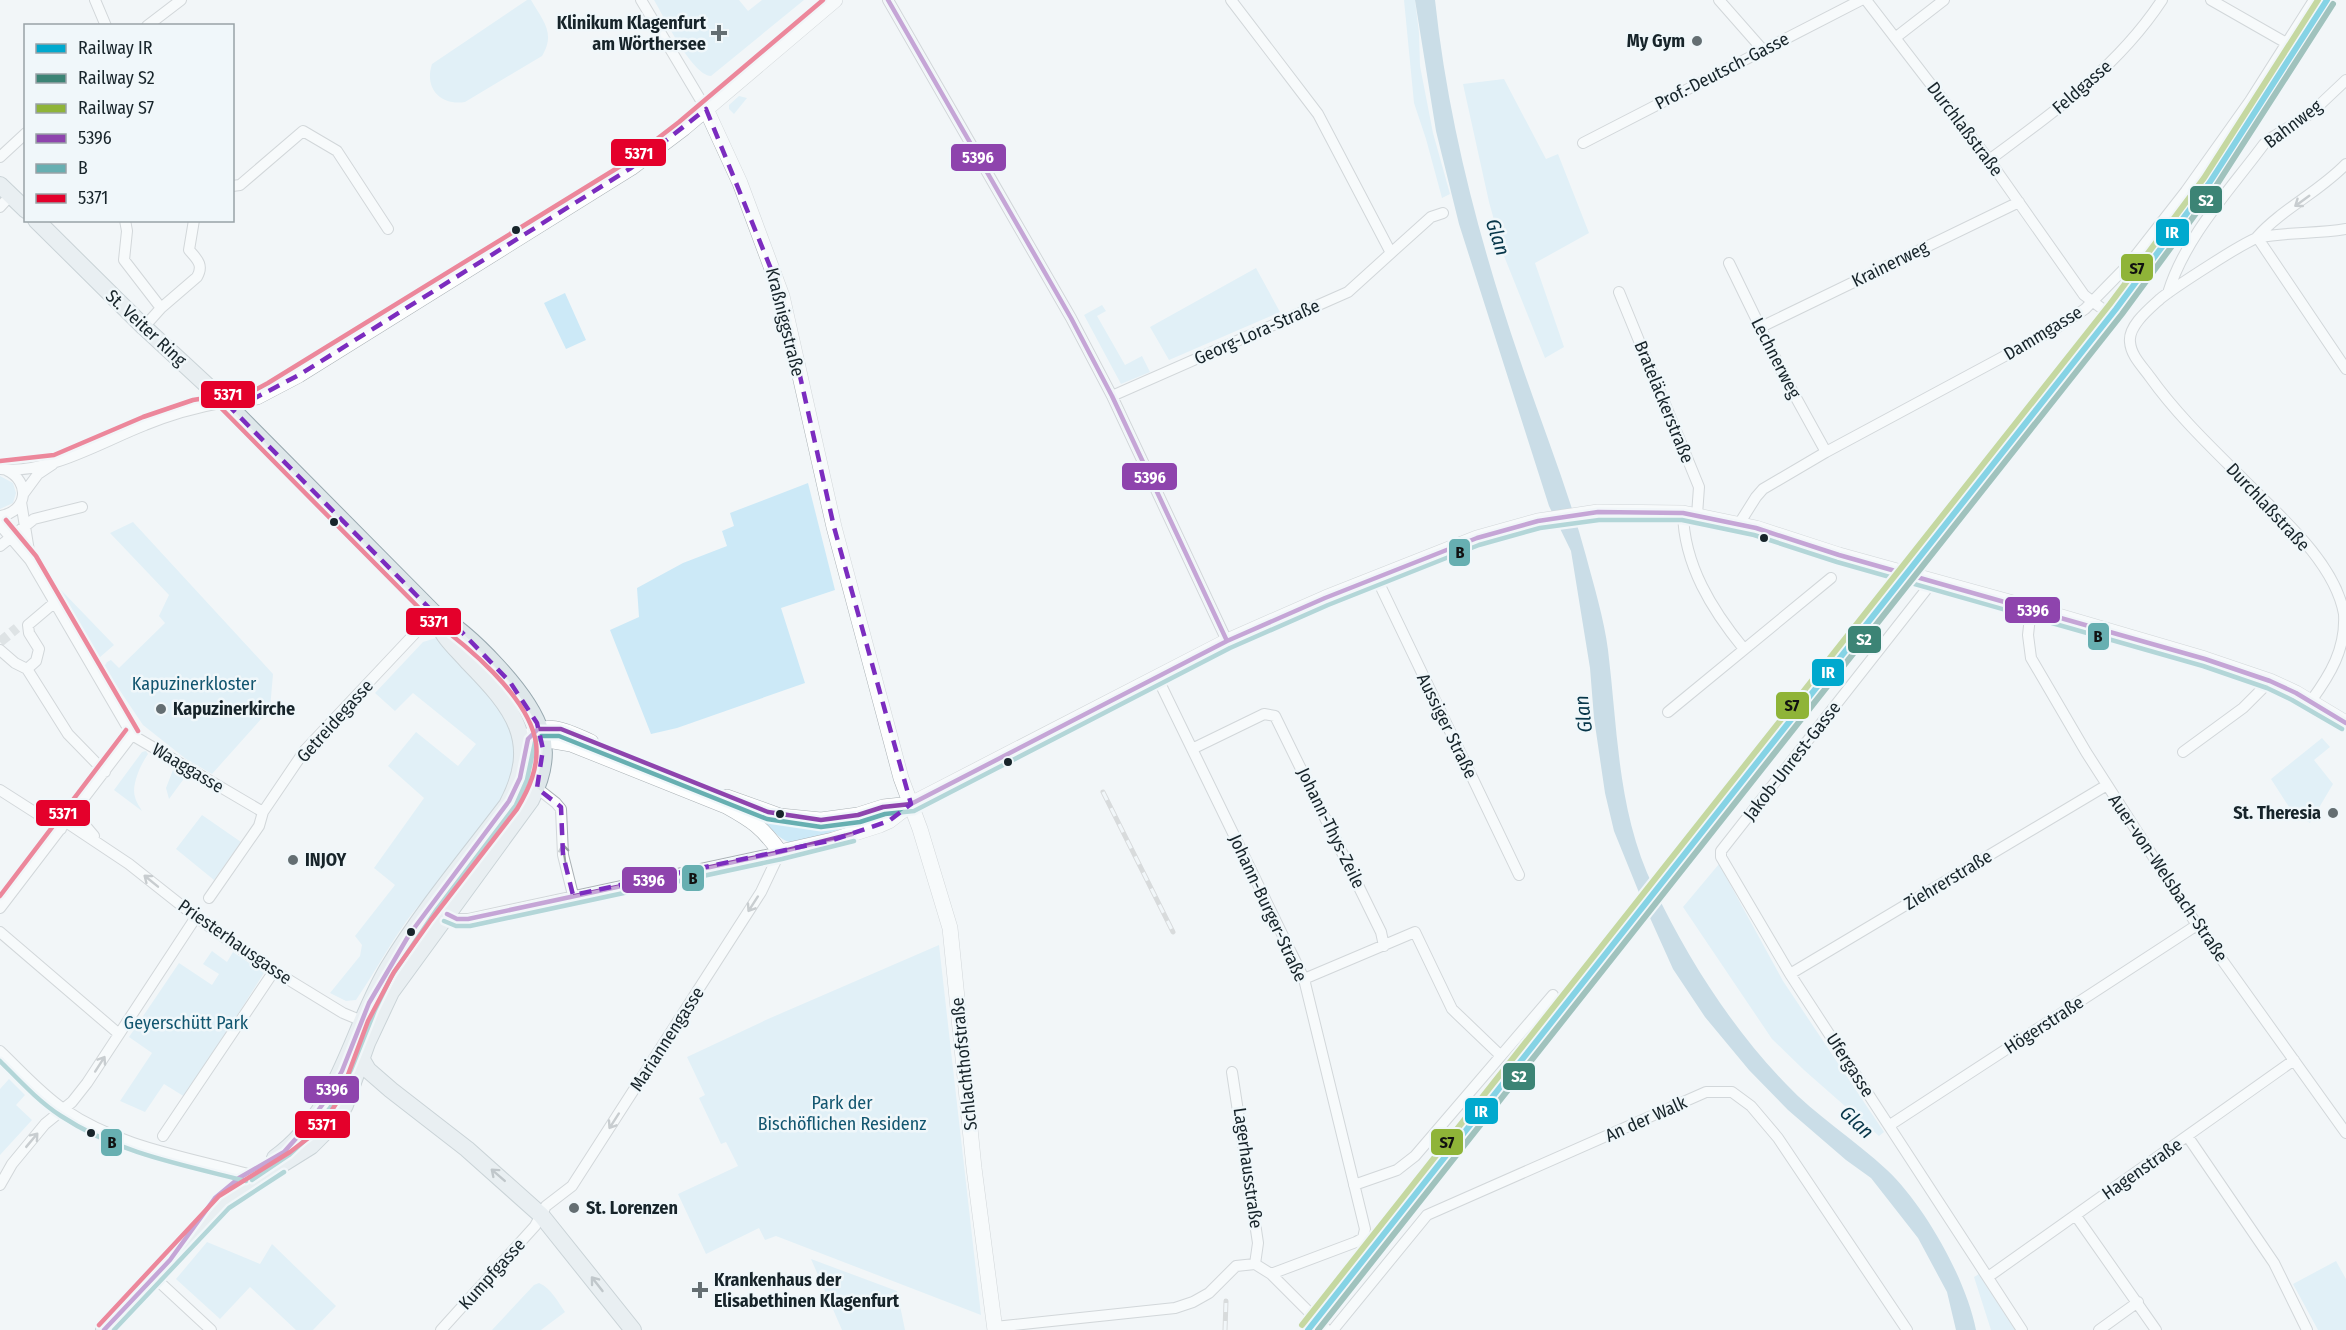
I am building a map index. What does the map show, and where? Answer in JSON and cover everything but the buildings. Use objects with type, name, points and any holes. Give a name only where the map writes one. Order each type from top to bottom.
[{"type":"main road","points":[[225,402],[257,397],[299,375],[631,168],[706,109],[835,0]]},
{"type":"main road","name":"Kraßniggstraße","points":[[706,109],[740,183],[782,296],[834,527],[901,778],[911,804]]},
{"type":"main road","points":[[4,196],[24,209]]},
{"type":"main road","name":"St. Veiter Ring","points":[[40,222],[144,327],[225,402],[434,613],[453,623],[490,661],[520,695],[533,737]]},
{"type":"main road","points":[[533,737],[571,744],[726,806],[750,819],[764,830],[780,852],[833,840],[889,821],[911,804],[1227,641],[1376,577],[1477,538],[1538,521],[1590,513],[1623,511],[1690,514],[1739,524],[1839,555],[2205,659],[2270,681],[2311,701],[2346,723]]},
{"type":"main road","name":"St. Veiter Ring","points":[[434,613],[439,630],[497,693],[518,728],[533,737]]},
{"type":"main road","points":[[104,1330],[155,1278],[215,1198],[239,1178],[255,1175],[311,1146],[336,1121],[352,1088],[368,1023],[388,968],[507,805],[517,786],[533,737],[552,727],[561,729],[738,802],[780,816],[821,820],[858,815],[883,807],[911,804]]},
{"type":"main road","points":[[255,1175],[296,1140],[327,1098],[368,1023],[523,813],[537,788],[543,762],[533,737]]},
{"type":"main road","name":"Schlachthofstraße","points":[[911,804],[950,928],[974,1168],[995,1328]]},
{"type":"main road","points":[[444,889],[447,914]]},
{"type":"main road","points":[[361,1058],[368,1070],[467,1149],[541,1215],[633,1330]]},
{"type":"main road","points":[[327,1098],[352,1088],[365,1086],[391,1090]]},
{"type":"street","points":[[95,0],[105,24]]},
{"type":"street","points":[[150,24],[181,0]]},
{"type":"street","name":"Kraßniggstraße","points":[[641,0],[706,109]]},
{"type":"street","points":[[888,0],[1071,318],[1112,396],[1227,641]]},
{"type":"street","points":[[1231,0],[1318,114],[1391,253]]},
{"type":"street","points":[[1719,0],[1763,50]]},
{"type":"street","name":"Prof.-Deutsch-Gasse","points":[[1583,142],[1861,0]]},
{"type":"street","name":"Durchlaßstraße","points":[[1866,0],[1989,160],[2084,295],[2108,313]]},
{"type":"street","points":[[1895,38],[1944,0]]},
{"type":"street","name":"Feldgasse","points":[[1989,160],[2066,102],[2112,62],[2144,27],[2162,0]]},
{"type":"street","points":[[2211,0],[2288,44]]},
{"type":"street","name":"Dammgasse","points":[[1739,524],[1763,489],[1826,452],[2053,330],[2092,303],[2129,264],[2186,191],[2250,101],[2314,0]]},
{"type":"street","name":"Bahnweg","points":[[2168,292],[2174,273],[2191,242],[2264,144],[2310,114],[2346,80]]},
{"type":"street","points":[[234,186],[240,185],[303,130],[337,150],[388,229]]},
{"type":"street","points":[[0,157],[24,135]]},
{"type":"street","points":[[2168,292],[2257,237],[2265,228],[2320,189],[2346,164]]},
{"type":"street","name":"Krainerweg","points":[[1761,327],[2019,202]]},
{"type":"street","name":"Georg-Lora-Straße","points":[[1112,396],[1348,292],[1431,217],[1443,213]]},
{"type":"street","points":[[125,222],[124,260],[161,308],[144,327]]},
{"type":"street","name":"St. Veiter Ring","points":[[161,308],[201,271],[200,262],[189,250],[194,222]]},
{"type":"street","points":[[2257,237],[2346,229]]},
{"type":"street","points":[[2257,237],[2346,369]]},
{"type":"street","name":"Lechnerweg","points":[[1729,262],[1784,376],[1826,452]]},
{"type":"street","name":"Brateläckerstraße","points":[[1619,292],[1699,488],[1684,530],[1694,568],[1722,622],[1744,649]]},
{"type":"street","name":"Durchlaßstraße","points":[[2168,292],[2149,309],[2132,330],[2130,342],[2133,354],[2176,410],[2283,519],[2322,566],[2339,598],[2344,616],[2345,634],[2340,655],[2334,669],[2311,701]]},
{"type":"street","points":[[0,516],[12,512],[38,474],[56,462],[146,424],[195,407],[225,402]]},
{"type":"street","points":[[3,469],[56,462]]},
{"type":"street","points":[[3,469],[19,478],[30,560]]},
{"type":"street","points":[[0,546],[26,524],[40,516],[82,507]]},
{"type":"street","points":[[0,525],[30,560]]},
{"type":"street","name":"Waaggasse","points":[[30,560],[132,735],[262,812]]},
{"type":"street","name":"Aussiger Straße","points":[[1376,577],[1519,874]]},
{"type":"street","points":[[1668,712],[1831,578]]},
{"type":"street","name":"Jakob-Unrest-Gasse","points":[[1721,857],[1721,850],[1933,581]]},
{"type":"street","points":[[27,669],[36,661],[39,649],[29,633],[22,627],[54,603]]},
{"type":"street","name":"Auer-von-Welsbach-Straße","points":[[2031,608],[2028,635],[2031,658],[2107,785],[2197,925],[2346,1133]]},
{"type":"street","name":"Getreidegasse","points":[[209,898],[259,826],[262,812],[305,750],[434,613]]},
{"type":"street","points":[[0,650],[15,663],[27,669],[68,734],[105,772]]},
{"type":"street","name":"Johann-Burger-Straße","points":[[1156,677],[1304,979],[1365,1229],[1363,1238],[1271,1274]]},
{"type":"street","points":[[2183,752],[2243,708],[2270,681]]},
{"type":"street","name":"Johann-Thys-Zeile","points":[[1192,749],[1264,714],[1275,716],[1381,932],[1384,946]]},
{"type":"street","points":[[2,901],[64,826],[132,735]]},
{"type":"street","name":"Ziehrerstraße","points":[[1790,974],[2107,785]]},
{"type":"street","points":[[537,788],[561,809],[563,855],[573,895]]},
{"type":"street","name":"Priesterhausgasse","points":[[0,790],[102,846],[129,864],[196,917],[274,971],[343,1013],[368,1023]]},
{"type":"street","name":"Priesterhausgasse","points":[[79,805],[83,823],[102,846]]},
{"type":"street","points":[[447,914],[457,919],[468,919],[780,852]]},
{"type":"street","name":"Mariannengasse","points":[[541,1215],[546,1206],[572,1186],[761,892],[780,852]]},
{"type":"street","name":"Ufergasse","points":[[1721,857],[1790,974],[2022,1330]]},
{"type":"street","points":[[2,1179],[45,1124],[72,1102],[87,1083],[196,917]]},
{"type":"street","name":"Högerstraße","points":[[1890,1125],[2197,925]]},
{"type":"street","points":[[0,932],[119,1034]]},
{"type":"street","points":[[1304,979],[1415,932],[1452,1009],[1500,1055]]},
{"type":"street","points":[[163,1136],[274,971]]},
{"type":"street","points":[[1354,1185],[1397,1170],[1415,1156],[1553,995]]},
{"type":"street","points":[[0,1051],[63,1109],[95,1128],[128,1142],[255,1175]]},
{"type":"street","name":"Hagenstraße","points":[[1988,1277],[2294,1060]]},
{"type":"street","name":"Lagerhausstraße","points":[[1232,1072],[1240,1109],[1258,1243],[1256,1264]]},
{"type":"street","name":"An der Walk","points":[[1332,1329],[1427,1215],[1706,1092],[1732,1092],[1751,1106],[1778,1138],[1907,1330]]},
{"type":"street","points":[[2188,1137],[2264,1247],[2307,1330]]},
{"type":"street","name":"Kumpfgasse","points":[[441,1330],[528,1234],[541,1215]]},
{"type":"street","points":[[2076,1216],[2156,1330]]},
{"type":"street","points":[[995,1328],[1175,1308],[1209,1293],[1236,1266],[1256,1264],[1271,1274],[1332,1329]]},
{"type":"street","points":[[155,1278],[211,1330]]},
{"type":"street","points":[[2099,1330],[2138,1302]]},
{"type":"highlighted area","points":[[706,109],[782,296],[834,527],[911,804],[889,821],[833,840],[573,895],[563,855],[561,807],[537,788],[543,749],[537,723],[510,682],[453,623],[434,613],[225,402],[257,397],[299,375],[631,168]]},
{"type":"green space","points":[[527,0],[531,0],[548,34],[542,56],[465,102],[448,101],[436,94],[430,81],[432,64]]},
{"type":"green space","name":"Klinikum Klagenfurt am Wörthersee","points":[[654,0],[739,0],[748,11],[762,0],[804,0],[711,76],[695,66],[687,56]]},
{"type":"green space","points":[[1404,0],[1415,0],[1420,66],[1433,133],[1450,194],[1442,198],[1414,103]]},
{"type":"green space","points":[[1504,79],[1546,159],[1558,154],[1589,233],[1535,263],[1564,347],[1545,358],[1504,256],[1489,202],[1463,84]]},
{"type":"green space","points":[[739,96],[747,98],[734,114],[729,109],[729,105]]},
{"type":"green space","points":[[1256,268],[1280,312],[1169,360],[1150,327]]},
{"type":"green space","points":[[565,293],[586,340],[566,349],[544,303]]},
{"type":"green space","points":[[1102,305],[1106,311],[1097,316],[1125,365],[1142,356],[1150,372],[1121,384],[1084,315]]},
{"type":"green space","points":[[0,476],[13,483],[16,493],[13,503],[0,509]]},
{"type":"green space","points":[[808,483],[835,590],[781,608],[805,683],[677,728],[651,734],[610,630],[639,617],[637,588],[683,563],[727,546],[722,531],[734,526],[730,513]]},
{"type":"green space","name":"Kapuzinerkloster","points":[[133,522],[273,674],[270,709],[212,774],[186,759],[143,725],[104,667],[111,660],[119,668],[165,623],[159,616],[169,595],[110,533]]},
{"type":"green space","points":[[59,590],[114,645],[99,658]]},
{"type":"green space","points":[[436,638],[479,680],[506,716],[512,729],[516,752],[510,777],[498,803],[481,830],[408,919],[356,1000],[346,1001],[330,993],[360,956],[362,945],[355,936],[395,885],[374,868],[424,798],[388,766],[416,732],[458,766],[476,744],[413,693],[395,711],[375,693],[423,642]]},
{"type":"green space","points":[[2322,738],[2330,747],[2314,760],[2333,784],[2310,823],[2304,819],[2298,821],[2271,779]]},
{"type":"green space","points":[[146,751],[148,754],[134,787],[136,799],[142,811],[114,790],[142,752]]},
{"type":"green space","points":[[173,770],[183,777],[183,780],[169,799],[166,788]]},
{"type":"green space","points":[[881,814],[882,817],[794,843],[780,837],[760,817]]},
{"type":"green space","points":[[202,815],[241,842],[214,880],[176,849]]},
{"type":"green space","points":[[1719,864],[1783,981],[1884,1132],[1879,1136],[1772,1039],[1683,907]]},
{"type":"green space","name":"Park der Bischöflichen Residenz","points":[[939,945],[981,1315],[776,1236],[765,1240],[759,1228],[706,1254],[678,1194],[738,1166],[726,1142],[721,1144],[699,1098],[705,1095],[687,1057],[768,1019]]},
{"type":"green space","name":"Geyerschütt Park","points":[[212,951],[227,962],[233,952],[264,973],[185,1097],[164,1084],[145,1112],[120,1101],[152,1053],[129,1037],[179,963],[212,985],[219,974],[203,964]]},
{"type":"green space","points":[[9,1079],[25,1095],[16,1105],[32,1120],[0,1155],[0,1089]]},
{"type":"green space","points":[[207,1242],[260,1264],[272,1244],[336,1306],[313,1330],[296,1330],[250,1287],[220,1319],[176,1279]]},
{"type":"green space","points":[[811,1259],[897,1291],[905,1330],[842,1330]]},
{"type":"green space","points":[[2336,1261],[2346,1279],[2346,1330],[2318,1330],[2293,1284]]},
{"type":"green space","points":[[1979,1274],[2015,1330],[1991,1330],[1974,1277]]},
{"type":"green space","points":[[539,1283],[551,1292],[565,1312],[541,1330],[492,1330],[534,1285]]},
{"type":"shaded area","points":[[1415,0],[1435,0],[1448,92],[1479,227],[1505,316],[1579,531],[1604,626],[1626,801],[1642,859],[1654,888],[1681,941],[1712,991],[1766,1062],[1798,1096],[1887,1170],[1916,1203],[1953,1266],[1971,1310],[1976,1330],[1956,1330],[1947,1292],[1918,1238],[1871,1178],[1846,1160],[1788,1110],[1749,1070],[1705,1017],[1673,969],[1642,900],[1614,831],[1605,793],[1594,718],[1590,668],[1571,551],[1549,506],[1459,224],[1436,131]]},
{"type":"tunnel","points":[[0,642],[17,628]]},
{"type":"railway","points":[[1103,792],[1173,932]]},
{"type":"railway","points":[[1225,1330],[1226,1301]]},
{"type":"rail line","name":"S7","points":[[1302,1325],[2110,304],[2204,178],[2318,0]]},
{"type":"rail line","name":"IR","points":[[1308,1330],[2116,309],[2210,182],[2327,0]]},
{"type":"rail line","name":"S2","points":[[1318,1330],[2122,314],[2216,186],[2333,4]]},
{"type":"transit line","name":"5371","points":[[0,461],[54,455],[143,417],[193,400],[255,390],[268,383],[627,162],[679,122],[823,0]]},
{"type":"transit line","name":"5396","points":[[888,0],[1071,318],[1112,396],[1227,641]]},
{"type":"transit line","name":"5371","points":[[99,1325],[219,1196],[290,1152],[315,1133],[325,1121],[339,1099],[368,1021],[394,972],[517,809],[529,786],[536,761],[536,743],[531,725],[509,690],[477,657],[429,618],[220,407]]},
{"type":"transit line","name":"5396","points":[[104,1330],[170,1260],[215,1198],[239,1178],[284,1152],[308,1125],[342,1071],[369,1003],[409,935],[509,801],[520,778],[528,739],[538,729],[561,729],[768,812],[821,820],[858,815],[883,807],[911,804],[1227,641],[1325,598],[1477,538],[1538,521],[1598,512],[1683,513],[1756,528],[1839,555],[2205,659],[2270,681],[2296,693],[2346,723]]},
{"type":"transit line","name":"5371","points":[[6,520],[36,556],[138,731]]},
{"type":"transit line","name":"B","points":[[252,1180],[289,1155],[305,1140],[330,1108],[351,1070],[391,977],[437,909],[516,805],[527,780],[535,742],[541,736],[559,736],[767,819],[821,827],[860,822],[885,814],[914,811],[1230,648],[1328,605],[1479,545],[1540,528],[1599,520],[1682,520],[1754,535],[1837,562],[2203,666],[2267,688],[2342,729]]},
{"type":"transit line","name":"5371","points":[[0,896],[126,730]]},
{"type":"transit line","name":"5396","points":[[447,914],[457,919],[468,919],[780,852],[852,834]]},
{"type":"transit line","name":"B","points":[[444,921],[456,926],[470,926],[782,859],[854,841]]},
{"type":"transit line","name":"B","points":[[0,1061],[45,1104],[82,1129],[128,1149],[246,1181]]},
{"type":"transit line","name":"B","points":[[114,1330],[229,1208],[284,1172]]},
{"type":"place","name":"Klinikum Klagenfurt am Wörthersee","points":[[719,33]]},
{"type":"place","name":"My Gym","points":[[1697,41]]},
{"type":"place","name":"Kapuzinerkirche","points":[[161,709]]},
{"type":"place","name":"St. Theresia","points":[[2333,813]]},
{"type":"place","name":"INJOY","points":[[293,860]]},
{"type":"place","name":"St. Lorenzen","points":[[574,1208]]},
{"type":"place","name":"Krankenhaus der Elisabethinen Klagenfurt","points":[[700,1290]]},
{"type":"water label","name":"Glan","points":[[1498,237]]},
{"type":"water label","name":"Glan","points":[[1583,714]]},
{"type":"water label","name":"Glan","points":[[1857,1122]]}]
